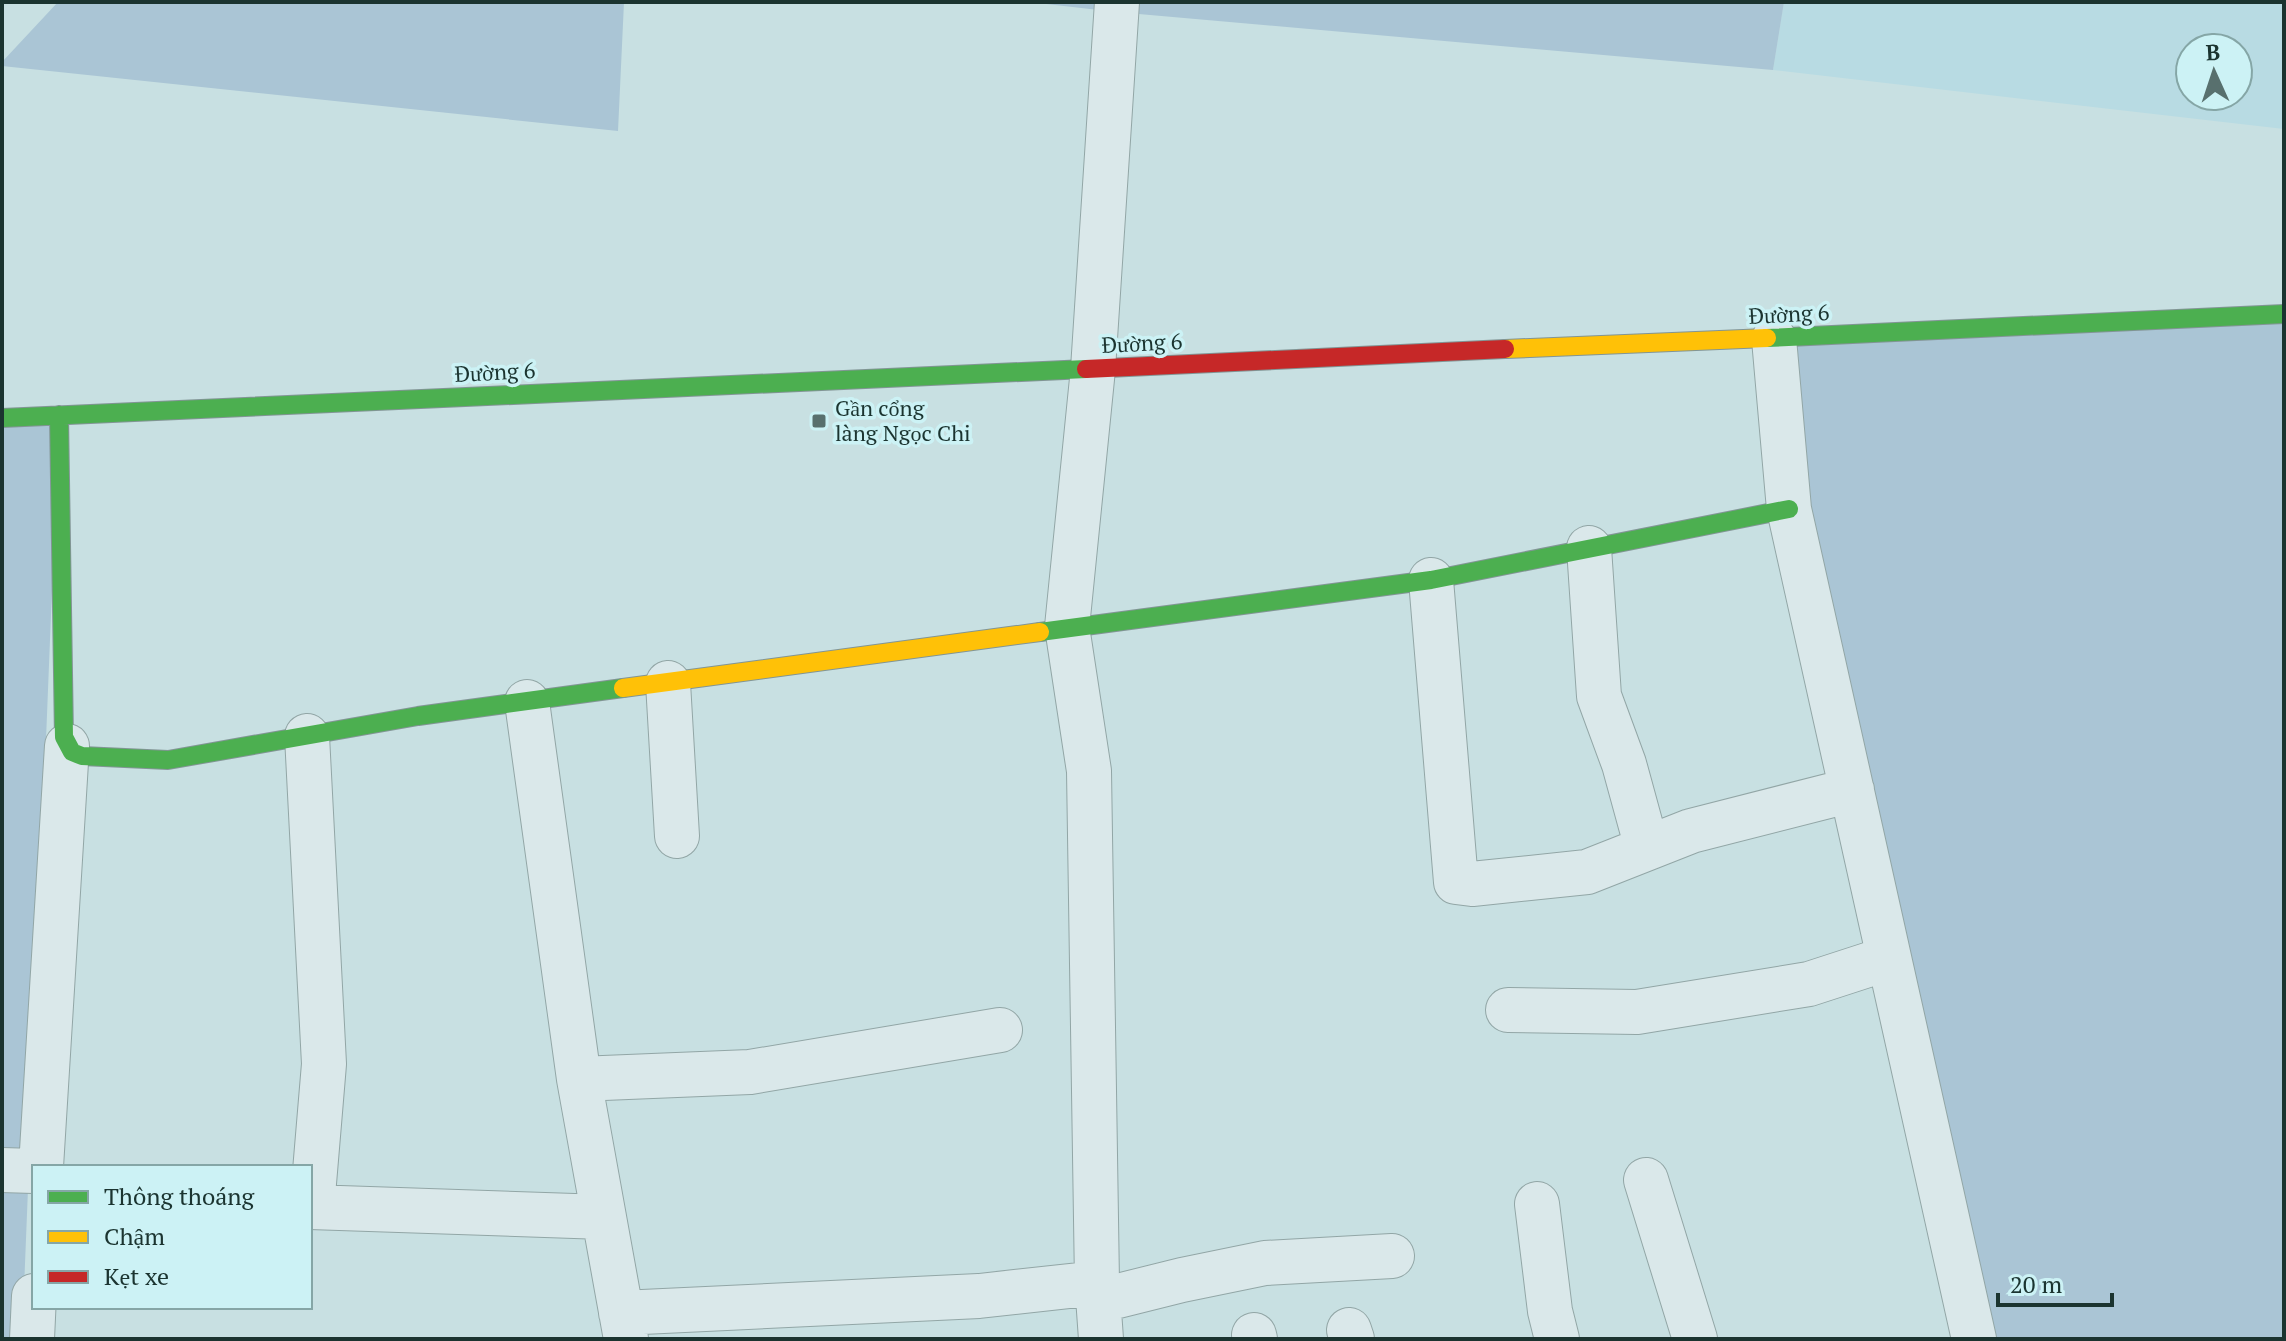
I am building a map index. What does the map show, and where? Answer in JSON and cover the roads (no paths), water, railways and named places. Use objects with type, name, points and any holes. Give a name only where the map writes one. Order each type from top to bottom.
[{"type":"main road","name":"Đường 6","points":[[2,418],[2284,314]]},
{"type":"main road","points":[[59,415],[64,737],[72,752],[82,756],[168,760],[418,716],[1431,580],[1789,509]]},
{"type":"street","points":[[1099,1308],[1089,771],[1067,627],[1093,369],[1117,2]]},
{"type":"street","points":[[1774,339],[1789,509],[1974,1339]]},
{"type":"street","points":[[1589,548],[1599,696],[1624,764],[1647,848]]},
{"type":"street","points":[[1431,580],[1456,882],[1472,884],[1587,872],[1691,831],[1852,790]]},
{"type":"street","points":[[668,683],[677,836]]},
{"type":"street","points":[[527,702],[579,1079],[624,1326],[979,1296],[1099,1308],[1182,1280],[1265,1263],[1392,1256]]},
{"type":"street","points":[[307,736],[324,1064],[312,1196]]},
{"type":"street","points":[[41,1165],[67,746]]},
{"type":"street","points":[[1508,1010],[1637,1012],[1809,984],[1889,958]]},
{"type":"street","points":[[579,1079],[750,1072],[1000,1030]]},
{"type":"street","points":[[2,1170],[32,1171]]},
{"type":"street","points":[[1646,1180],[1695,1339]]},
{"type":"street","points":[[1537,1204],[1550,1311],[1557,1339]]},
{"type":"street","points":[[312,1207],[604,1217]]},
{"type":"street","points":[[32,1339],[33,1309]]},
{"type":"place","name":"Gần cổng làng Ngọc Chi","points":[[819,421]]}]
